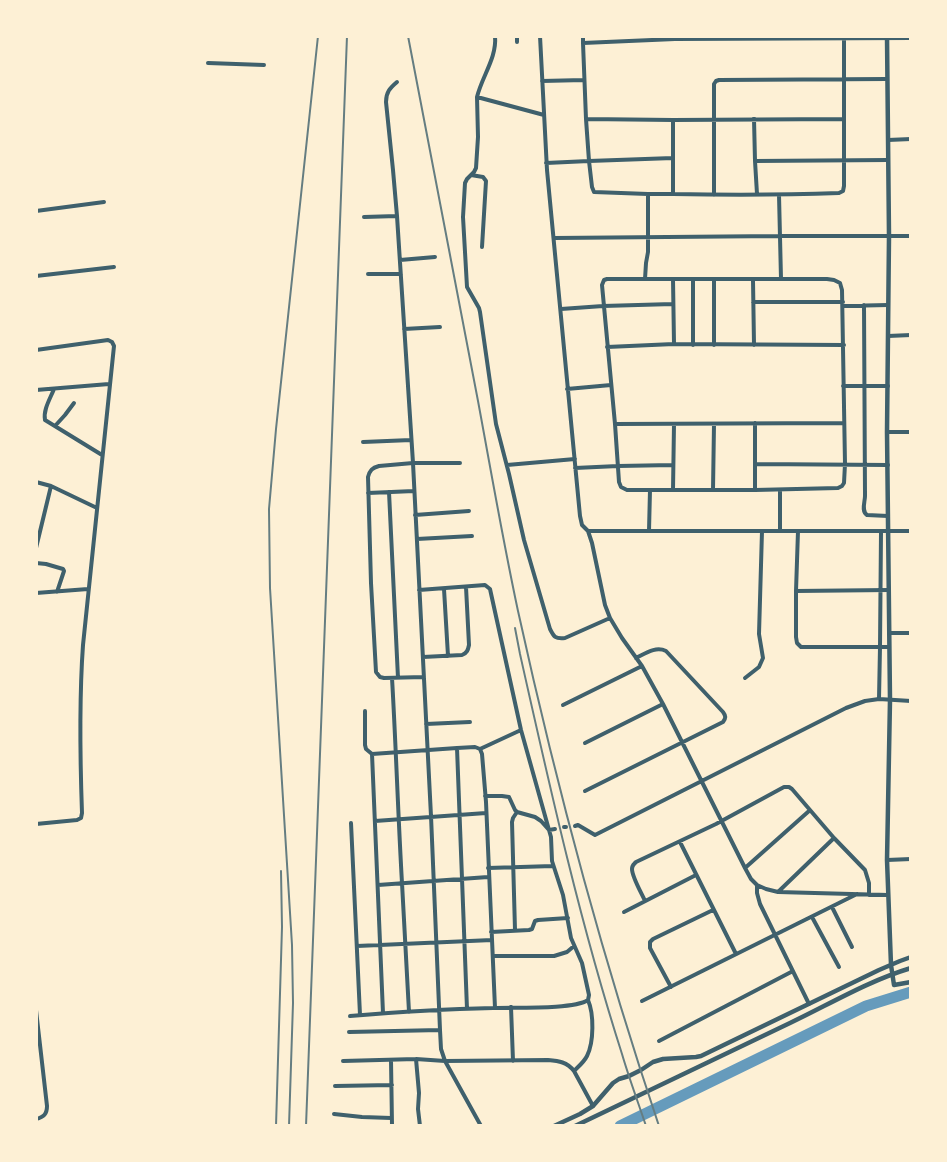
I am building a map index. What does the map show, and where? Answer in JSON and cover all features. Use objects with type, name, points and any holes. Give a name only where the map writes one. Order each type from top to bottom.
[{"type":"street","points":[[495,36],[493,54],[477,97],[477,162],[474,172],[466,179],[465,183],[463,217],[467,288],[480,312],[496,424],[524,540],[550,629],[554,637],[565,638],[610,618]]},
{"type":"street","points":[[517,36],[517,42]]},
{"type":"street","points":[[540,36],[546,163],[580,516],[582,525],[588,531],[592,543],[605,605],[610,618],[642,666],[663,704],[745,868],[757,885],[778,892],[888,895]]},
{"type":"street","points":[[583,36],[586,119],[589,161],[594,192],[714,195],[780,195],[839,193],[843,191],[844,38]]},
{"type":"street","points":[[583,43],[675,38],[911,38]]},
{"type":"street","points":[[887,38],[887,432],[890,700],[887,860],[891,965],[894,985],[911,982]]},
{"type":"street","points":[[208,63],[264,65]]},
{"type":"street","points":[[542,81],[584,80]]},
{"type":"street","points":[[714,195],[713,120],[714,84],[716,81],[888,80]]},
{"type":"street","points":[[397,82],[388,90],[386,102],[397,216],[414,490],[441,1049],[445,1061],[481,1126]]},
{"type":"street","points":[[477,97],[544,115]]},
{"type":"street","points":[[586,119],[844,119]]},
{"type":"street","points":[[754,119],[757,194]]},
{"type":"street","points":[[673,120],[673,194]]},
{"type":"street","points":[[888,140],[911,139]]},
{"type":"street","points":[[546,163],[673,158]]},
{"type":"street","points":[[755,161],[888,160]]},
{"type":"street","points":[[471,176],[483,178],[486,181],[482,247]]},
{"type":"street","points":[[645,279],[648,194]]},
{"type":"street","points":[[780,195],[781,279]]},
{"type":"street","points":[[36,211],[104,202]]},
{"type":"street","points":[[364,217],[397,216]]},
{"type":"street","points":[[554,238],[911,236]]},
{"type":"street","points":[[400,260],[435,257]]},
{"type":"street","points":[[36,276],[114,267]]},
{"type":"street","points":[[368,274],[401,274]]},
{"type":"street","points":[[673,279],[674,344]]},
{"type":"street","points":[[693,279],[693,345]]},
{"type":"street","points":[[827,279],[840,283],[843,304],[844,345],[844,483],[838,488],[780,490],[623,489],[620,487],[619,482],[603,306],[602,285],[604,280],[753,280],[827,279]]},
{"type":"street","points":[[714,280],[714,345]]},
{"type":"street","points":[[753,280],[754,344]]},
{"type":"street","points":[[753,302],[888,305]]},
{"type":"street","points":[[561,309],[674,304]]},
{"type":"street","points":[[864,305],[864,506],[865,514],[888,516]]},
{"type":"street","points":[[404,329],[440,327]]},
{"type":"street","points":[[888,336],[911,335]]},
{"type":"street","points":[[36,350],[108,340],[114,346],[82,645],[80,686],[82,813],[77,820],[36,824]]},
{"type":"street","points":[[607,347],[674,344],[844,345]]},
{"type":"street","points":[[36,390],[109,384]]},
{"type":"street","points":[[567,389],[611,385]]},
{"type":"street","points":[[843,386],[888,386]]},
{"type":"street","points":[[54,389],[44,417],[48,423],[102,455]]},
{"type":"street","points":[[55,426],[74,403]]},
{"type":"street","points":[[615,424],[844,423]]},
{"type":"street","points":[[673,490],[674,424]]},
{"type":"street","points":[[713,490],[714,424]]},
{"type":"street","points":[[755,424],[755,490]]},
{"type":"street","points":[[887,432],[911,432]]},
{"type":"street","points":[[362,442],[411,440]]},
{"type":"street","points":[[507,465],[574,459]]},
{"type":"street","points":[[424,677],[380,677],[376,672],[368,477],[374,467],[412,463],[460,463]]},
{"type":"street","points":[[755,464],[888,464]]},
{"type":"street","points":[[576,468],[673,465]]},
{"type":"street","points":[[36,482],[51,486],[97,508]]},
{"type":"street","points":[[36,548],[51,486]]},
{"type":"street","points":[[368,493],[414,490]]},
{"type":"street","points":[[649,531],[650,490]]},
{"type":"street","points":[[780,490],[780,531]]},
{"type":"street","points":[[389,492],[398,678]]},
{"type":"street","points":[[415,515],[469,511]]},
{"type":"street","points":[[588,531],[762,530],[911,532]]},
{"type":"street","points":[[745,678],[759,667],[763,658],[759,634],[762,530]]},
{"type":"street","points":[[798,531],[797,643],[801,647],[889,647]]},
{"type":"street","points":[[878,699],[881,532]]},
{"type":"street","points":[[416,539],[472,536]]},
{"type":"street","points":[[36,563],[63,569],[57,592]]},
{"type":"street","points":[[419,590],[485,585],[490,588],[509,682],[551,836],[553,866],[563,895],[571,938],[582,963],[593,1022],[589,1053],[574,1071]]},
{"type":"street","points":[[423,658],[462,655],[468,651],[466,587]]},
{"type":"street","points":[[444,588],[448,656]]},
{"type":"street","points":[[36,594],[88,589]]},
{"type":"street","points":[[796,591],[889,590]]},
{"type":"street","points":[[889,633],[911,633]]},
{"type":"street","points":[[585,791],[725,720],[726,716],[723,712],[666,651],[657,649],[636,658]]},
{"type":"street","points":[[563,706],[642,666]]},
{"type":"street","points":[[392,678],[408,1012]]},
{"type":"street","points":[[575,826],[595,835],[846,708],[865,701],[878,699],[911,701]]},
{"type":"street","points":[[585,743],[663,704]]},
{"type":"street","points":[[365,711],[365,745],[366,749],[372,754],[475,747],[480,749],[521,730]]},
{"type":"street","points":[[426,724],[470,722]]},
{"type":"street","points":[[456,748],[467,1009]]},
{"type":"street","points":[[480,749],[482,754],[486,812],[495,1008]]},
{"type":"street","points":[[372,754],[384,1013]]},
{"type":"street","points":[[645,901],[633,874],[633,865],[636,862],[716,824],[784,787],[792,789],[834,838],[865,870],[869,883],[869,895]]},
{"type":"street","points":[[485,796],[509,797],[517,812],[535,817],[542,821],[549,830]]},
{"type":"street","points":[[745,868],[810,810]]},
{"type":"street","points":[[375,821],[486,812]]},
{"type":"street","points":[[515,930],[512,818],[517,812]]},
{"type":"street","points":[[351,823],[360,1015]]},
{"type":"street","points":[[549,830],[555,829]]},
{"type":"street","points":[[778,892],[834,838]]},
{"type":"street","points":[[680,842],[736,954]]},
{"type":"street","points":[[887,860],[911,859]]},
{"type":"street","points":[[488,868],[553,866]]},
{"type":"street","points":[[624,912],[696,875]]},
{"type":"street","points":[[378,884],[488,877]]},
{"type":"street","points":[[757,885],[760,904],[809,1004]]},
{"type":"street","points":[[642,1001],[856,894]]},
{"type":"street","points":[[832,907],[852,947]]},
{"type":"street","points":[[671,987],[650,948],[650,942],[713,910]]},
{"type":"street","points":[[812,917],[839,967]]},
{"type":"street","points":[[491,932],[532,929],[534,923],[538,920],[568,918]]},
{"type":"street","points":[[357,946],[492,940]]},
{"type":"street","points":[[493,956],[554,956],[567,952],[574,946]]},
{"type":"street","points":[[554,1126],[593,1106],[619,1079],[641,1070],[653,1062],[663,1059],[701,1056],[911,957]]},
{"type":"street","points":[[575,1126],[866,985],[911,968]]},
{"type":"street","points":[[659,1041],[793,971]]},
{"type":"street","points":[[350,1016],[560,1006],[584,1003],[588,1000]]},
{"type":"street","points":[[511,1007],[513,1061]]},
{"type":"street","points":[[36,1010],[47,1113],[43,1117],[36,1119]]},
{"type":"street","points":[[349,1032],[440,1030]]},
{"type":"street","points":[[343,1061],[416,1059],[445,1061],[559,1061],[574,1071],[593,1106]]},
{"type":"street","points":[[416,1059],[420,1126]]},
{"type":"street","points":[[391,1060],[392,1125]]},
{"type":"street","points":[[335,1086],[392,1086]]},
{"type":"street","points":[[334,1114],[391,1118]]},
{"type":"waterway","points":[[620,1126],[866,1006],[911,992]]},
{"type":"railway","points":[[289,1126],[293,1003],[292,945],[270,588],[269,509],[318,36]]},
{"type":"railway","points":[[306,1126],[347,36]]},
{"type":"railway","points":[[408,36],[518,611],[548,741],[581,870],[618,999],[659,1126]]},
{"type":"railway","points":[[515,628],[579,905],[607,1005],[646,1126]]},
{"type":"railway","points":[[276,1126],[282,927],[281,871]]}]
